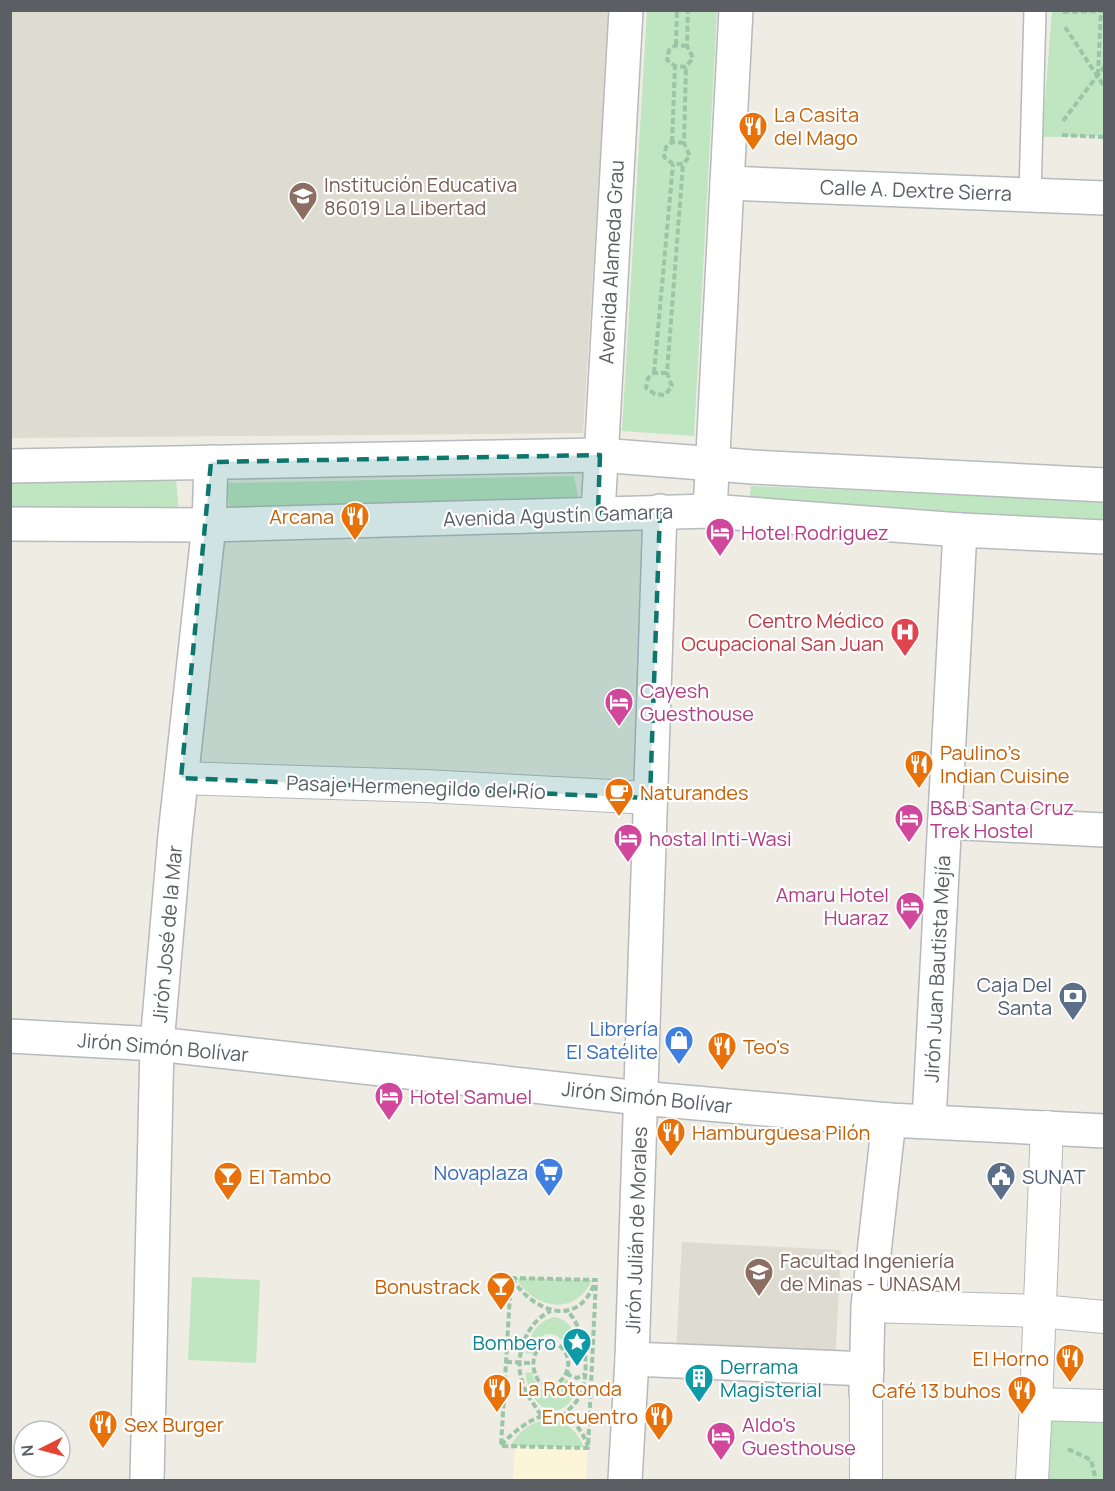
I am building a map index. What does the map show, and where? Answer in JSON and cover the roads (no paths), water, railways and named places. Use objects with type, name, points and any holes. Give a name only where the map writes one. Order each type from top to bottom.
[{"type":"street","name":"Avenida Alameda Grau","points":[[598,513],[626,10]]},
{"type":"street","points":[[710,511],[736,10]]},
{"type":"street","name":"Calle A. Dextre Sierra","points":[[727,183],[1104,198]]},
{"type":"street","points":[[10,466],[600,455],[713,464],[1104,485]]},
{"type":"street","name":"Jirón José de la Mar","points":[[147,1480],[158,1044],[181,778],[209,525],[211,462]]},
{"type":"street","name":"Jirón Julián de Morales","points":[[625,1480],[632,1359],[660,511]]},
{"type":"street","name":"Avenida Agustín Gamarra","points":[[10,524],[209,525],[710,511],[960,530],[1104,537]]},
{"type":"street","name":"Jirón Juan Bautista Mejía","points":[[929,1121],[960,530]]},
{"type":"street","name":"Pasaje Hermenegildo del Río","points":[[181,778],[425,786],[650,798]]},
{"type":"street","points":[[945,822],[1104,830]]},
{"type":"street","name":"Jirón Simón Bolívar","points":[[10,1036],[158,1044],[640,1098],[889,1120],[1104,1131]]},
{"type":"street","points":[[866,1480],[868,1306],[889,1120]]},
{"type":"street","points":[[1032,1480],[1047,1127]]},
{"type":"street","points":[[868,1306],[1040,1311],[1104,1317]]},
{"type":"street","points":[[632,1359],[866,1381]]},
{"type":"street","points":[[1036,1404],[1104,1406]]},
{"type":"lane","points":[[1030,195],[1045,11]]},
{"type":"place","name":"La Casita del Mago","points":[[753,152]]},
{"type":"place","name":"Institución Educativa 86019 La Libertad","points":[[303,222]]},
{"type":"place","name":"Arcana","points":[[355,542]]},
{"type":"place","name":"Hotel Rodriguez","points":[[720,558]]},
{"type":"place","name":"Centro Médico Ocupacional San Juan","points":[[905,658]]},
{"type":"place","name":"Cayesh Guesthouse","points":[[619,728]]},
{"type":"place","name":"Paulino’s Indian Cuisine","points":[[919,790]]},
{"type":"place","name":"Naturandes","points":[[619,818]]},
{"type":"place","name":"B&B Santa Cruz Trek Hostel","points":[[909,844]]},
{"type":"place","name":"hostal Inti-Wasi","points":[[628,864]]},
{"type":"place","name":"Amaru Hotel Huaraz","points":[[910,932]]},
{"type":"place","name":"Caja Del Santa","points":[[1073,1022]]},
{"type":"place","name":"Librería El Satélite","points":[[679,1066]]},
{"type":"place","name":"Teo's","points":[[722,1072]]},
{"type":"place","name":"Hotel Samuel","points":[[389,1122]]},
{"type":"place","name":"Hamburguesa Pilón","points":[[671,1158]]},
{"type":"place","name":"Novaplaza","points":[[549,1198]]},
{"type":"place","name":"El Tambo","points":[[228,1202]]},
{"type":"place","name":"SUNAT","points":[[1001,1202]]},
{"type":"place","name":"Facultad Ingeniería de Minas - UNASAM","points":[[759,1298]]},
{"type":"place","name":"Bonustrack","points":[[501,1312]]},
{"type":"place","name":"Bombero","points":[[577,1368]]},
{"type":"place","name":"El Horno","points":[[1070,1384]]},
{"type":"place","name":"Derrama Magisterial","points":[[699,1404]]},
{"type":"place","name":"La Rotonda","points":[[497,1414]]},
{"type":"place","name":"Café 13 buhos","points":[[1022,1416]]},
{"type":"place","name":"Encuentro","points":[[659,1442]]},
{"type":"place","name":"Sex Burger","points":[[103,1450]]},
{"type":"place","name":"Aldo's Guesthouse","points":[[721,1462]]}]
